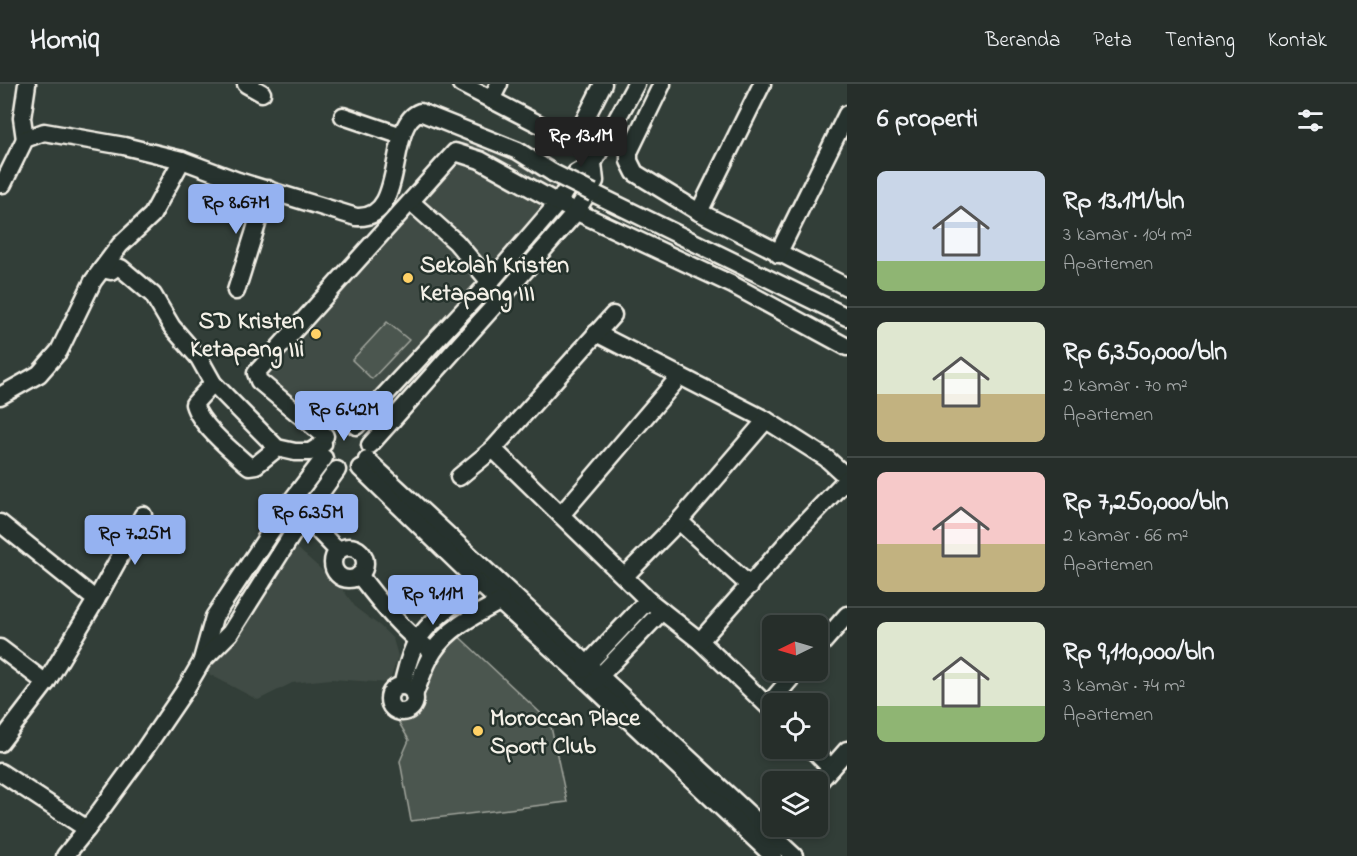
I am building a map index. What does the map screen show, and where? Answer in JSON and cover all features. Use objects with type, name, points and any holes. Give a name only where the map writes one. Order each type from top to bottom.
[{"type":"street","points":[[1,186],[25,139],[22,118],[27,84]]},
{"type":"street","points":[[246,84],[262,93]]},
{"type":"street","points":[[461,84],[560,135],[571,137],[578,133],[603,84]]},
{"type":"street","points":[[491,100],[499,84]]},
{"type":"street","points":[[356,426],[490,282],[558,203],[576,173],[593,163],[636,84]]},
{"type":"street","points":[[662,84],[629,152],[629,161],[635,173],[699,212],[847,287]]},
{"type":"street","points":[[699,212],[762,84]]},
{"type":"street","points":[[25,139],[44,132],[124,146],[182,160],[238,181],[356,217],[370,215],[384,202],[389,191],[402,136],[412,117],[420,112],[518,152],[593,193],[847,317]]},
{"type":"street","points":[[778,254],[847,114]]},
{"type":"street","points":[[343,116],[402,136]]},
{"type":"street","points":[[593,163],[595,182],[576,212],[366,458],[348,472],[337,470],[329,465],[324,446],[259,381],[256,372],[455,152],[480,160],[576,212],[733,285],[847,347]]},
{"type":"street","points":[[0,396],[39,374],[59,351],[93,281],[120,245],[152,215],[182,160]]},
{"type":"street","points":[[236,291],[268,189]]},
{"type":"street","points":[[411,202],[456,243],[490,282]]},
{"type":"street","points":[[102,269],[111,272],[116,267],[121,268],[153,295],[172,327],[200,358],[213,383],[277,448],[295,452],[310,452],[324,446]]},
{"type":"street","points":[[459,477],[493,449],[613,315]]},
{"type":"street","points":[[596,333],[766,420],[826,458],[847,478],[700,641]]},
{"type":"street","points":[[561,515],[680,376]]},
{"type":"street","points":[[213,383],[194,404],[196,413],[215,434],[249,466],[256,465],[277,448]]},
{"type":"street","points":[[625,576],[679,521],[766,420]]},
{"type":"street","points":[[202,661],[214,617],[289,504],[324,446],[339,425],[356,426],[363,431],[366,458],[479,583],[590,674],[794,856]]},
{"type":"street","points":[[493,449],[648,600],[700,641],[762,700]]},
{"type":"street","points":[[366,458],[590,674],[773,856]]},
{"type":"street","points":[[64,856],[87,829],[138,759],[202,661],[230,633],[303,516],[337,470]]},
{"type":"street","points":[[0,743],[46,683],[143,515]]},
{"type":"street","points":[[303,516],[338,551]]},
{"type":"street","points":[[679,521],[750,586]]},
{"type":"street","points":[[0,523],[96,600]]},
{"type":"street","points":[[347,547],[361,552],[365,567],[359,575],[345,579],[337,574],[333,560],[338,551],[347,547]]},
{"type":"street","points":[[359,575],[417,641],[433,652]]},
{"type":"street","points":[[479,583],[436,619],[417,641],[408,662],[408,690],[433,652],[454,629],[501,601]]},
{"type":"street","points":[[590,674],[648,600]]},
{"type":"street","points":[[590,674],[662,611]]},
{"type":"street","points":[[828,637],[847,615]]},
{"type":"street","points":[[0,648],[46,683]]},
{"type":"street","points":[[828,771],[847,750]]},
{"type":"street","points":[[822,759],[831,768]]},
{"type":"street","points":[[0,772],[87,829]]},
{"type":"shaded area","name":"Sekolah Kristen Ketapang III","points":[[467,135],[564,186],[353,419],[340,417],[328,419],[319,427],[251,370]]},
{"type":"shaded area","points":[[387,322],[409,340],[372,379],[352,360]]},
{"type":"shaded area","points":[[287,539],[341,587],[356,608],[393,639],[398,656],[389,683],[331,679],[292,683],[258,700],[205,672],[242,608]]},
{"type":"shaded area","name":"Moroccan Place Sport Club","points":[[450,628],[550,722],[567,802],[411,821],[400,761],[409,740],[398,721],[424,685]]},
{"type":"place","name":"Sekolah Kristen Ketapang III","points":[[408,278]]},
{"type":"place","name":"SD Kristen Ketapang IIi","points":[[316,334]]},
{"type":"place","name":"Moroccan Place Sport Club","points":[[478,731]]}]
